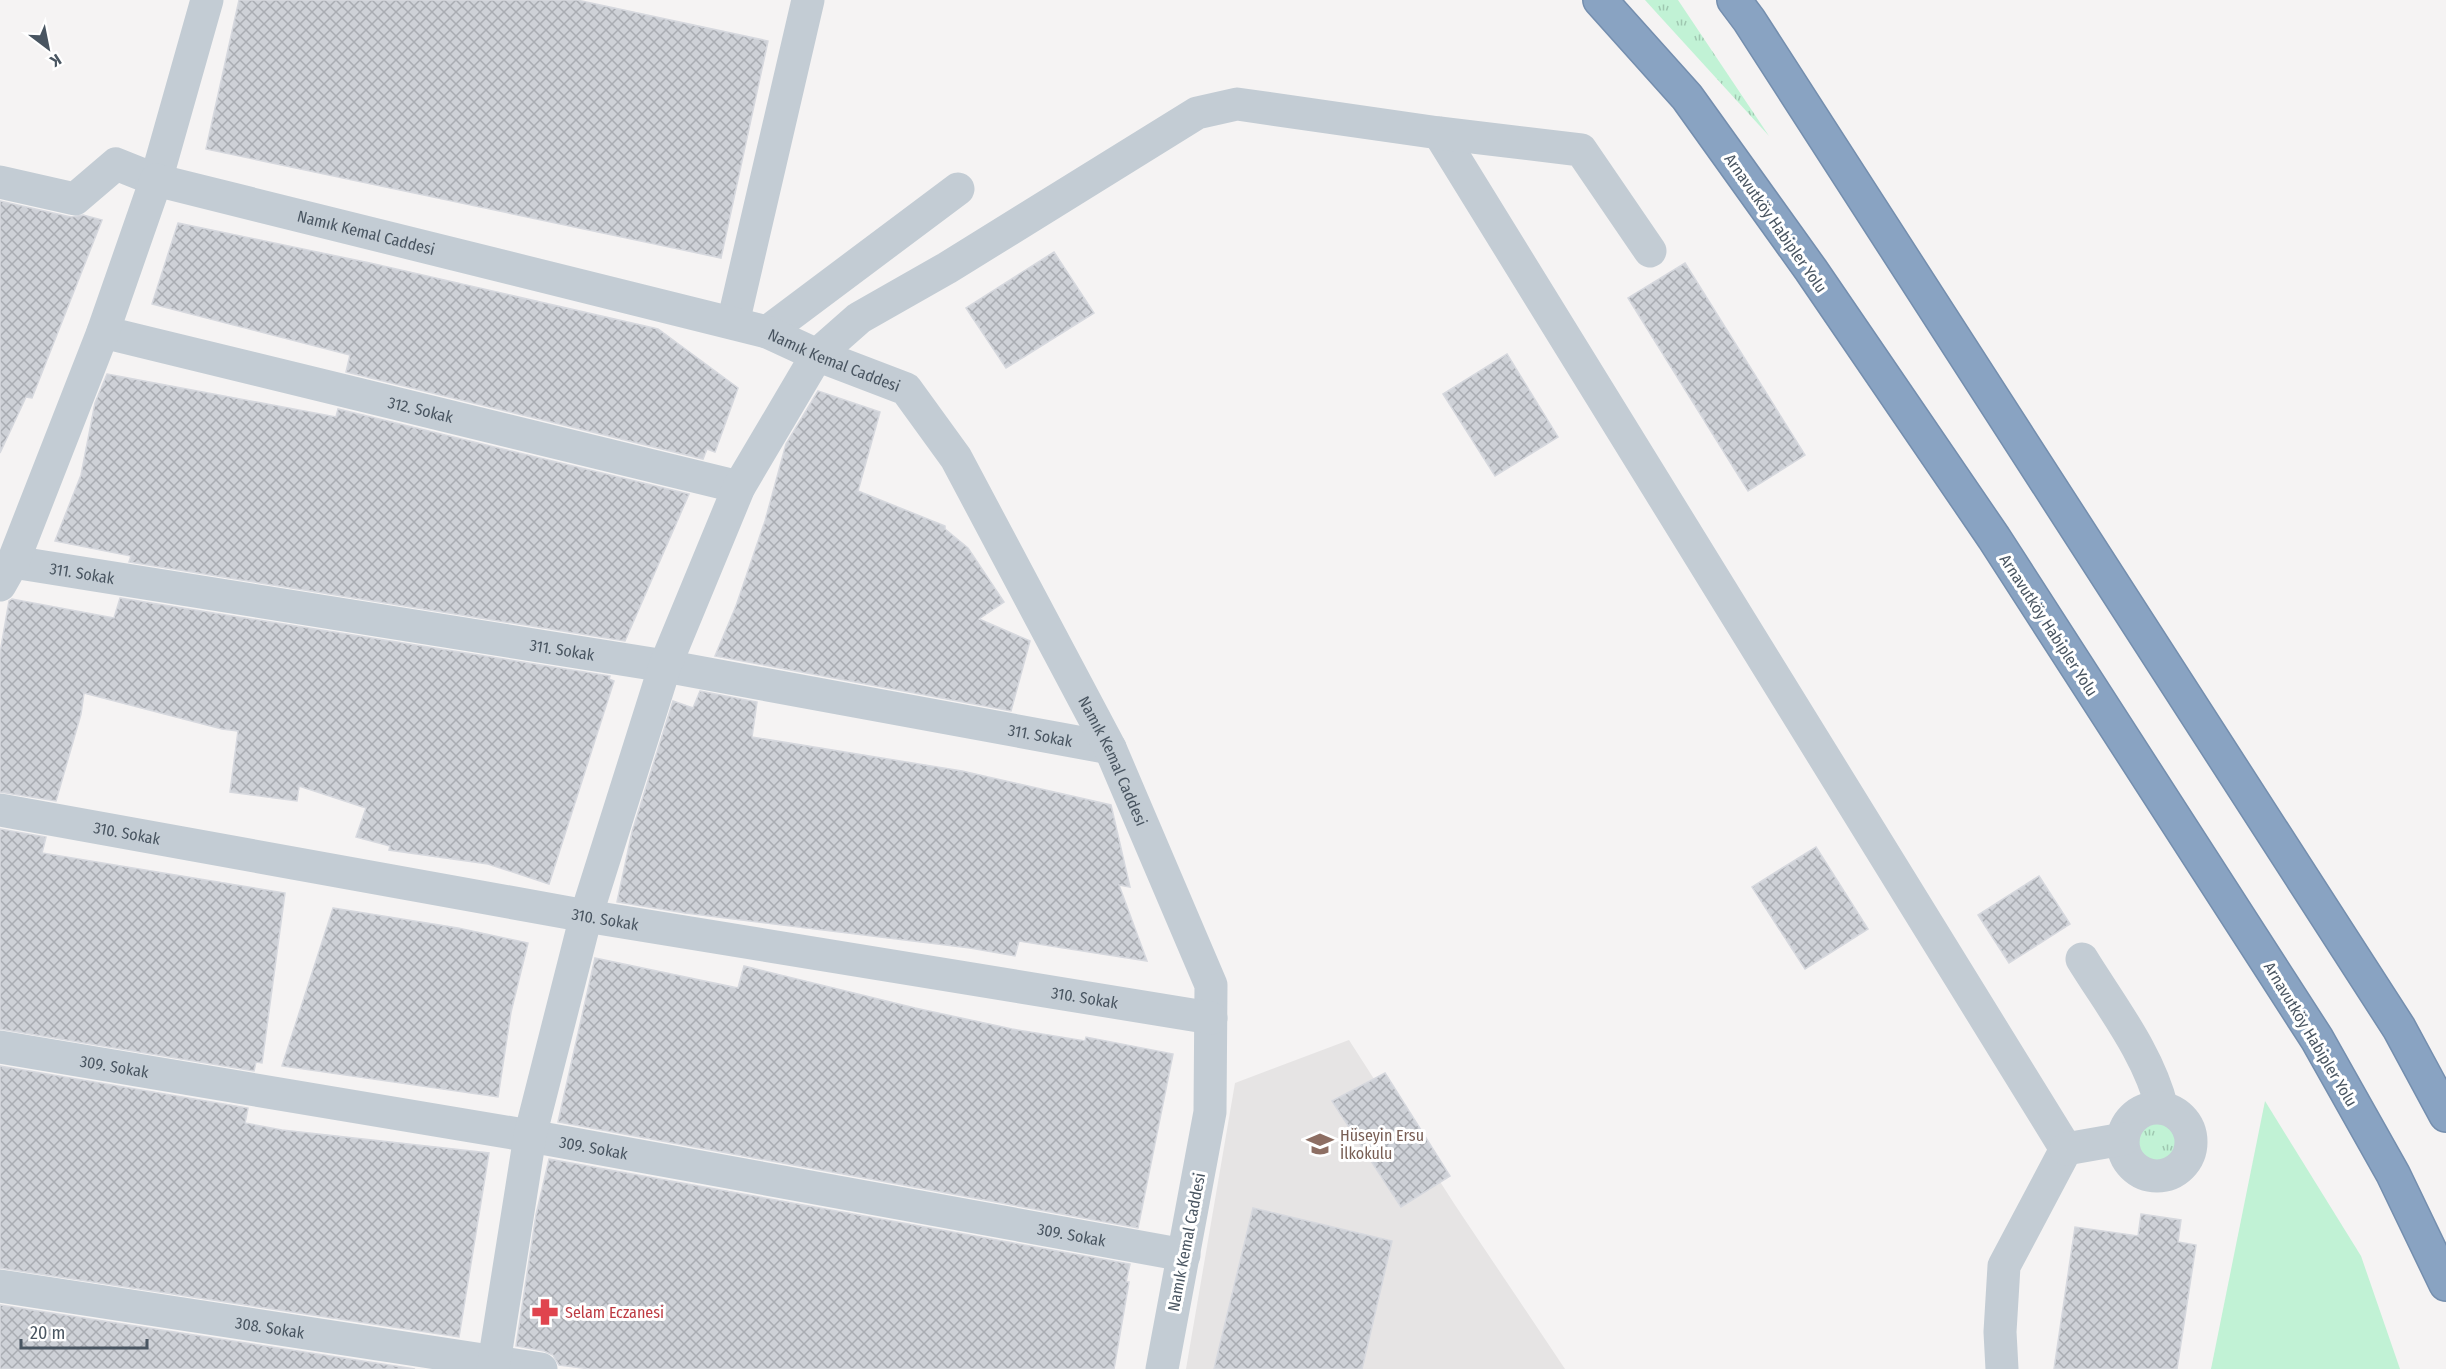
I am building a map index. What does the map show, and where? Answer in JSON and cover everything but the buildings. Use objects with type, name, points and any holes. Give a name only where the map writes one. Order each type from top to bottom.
[{"type":"highway","name":"Arnavutköy Habipler Yolu","points":[[1600,0],[1686,97],[1811,270],[1994,538],[2317,1039],[2393,1174],[2446,1284]]},
{"type":"highway","points":[[1734,0],[2399,1028],[2446,1115]]},
{"type":"street","points":[[6,573],[103,332],[156,180],[207,0]]},
{"type":"street","points":[[733,323],[808,0]]},
{"type":"street","points":[[494,1365],[530,1136],[586,916],[664,666],[739,487],[817,355],[859,318],[947,268],[1197,113],[1237,104],[1439,133],[1581,150],[1650,251]]},
{"type":"street","points":[[1439,133],[2066,1149]]},
{"type":"street","name":"Namık Kemal Caddesi","points":[[0,182],[75,198],[116,164],[156,180],[767,332],[817,355],[906,389],[956,458],[1110,748],[1211,985],[1210,1112],[1162,1369]]},
{"type":"street","points":[[767,332],[958,189]]},
{"type":"street","name":"312. Sokak","points":[[103,332],[739,487]]},
{"type":"street","name":"311. Sokak","points":[[6,573],[664,666],[1110,748]]},
{"type":"street","name":"310. Sokak","points":[[0,810],[586,916],[1211,1018]]},
{"type":"street","points":[[2082,958],[2148,1066],[2157,1087],[2162,1108]]},
{"type":"street","name":"309. Sokak","points":[[0,1047],[530,1136],[1184,1255]]},
{"type":"street","points":[[2162,1108],[2173,1111],[2182,1118],[2192,1138],[2187,1159],[2180,1168],[2170,1174],[2158,1176],[2147,1175],[2136,1170],[2128,1161],[2123,1150],[2123,1139],[2132,1118],[2141,1112],[2162,1108]]},
{"type":"street","points":[[2066,1149],[2123,1139]]},
{"type":"street","points":[[2002,1369],[2000,1332],[2004,1266],[2066,1149]]},
{"type":"street","name":"308. Sokak","points":[[0,1286],[494,1365],[541,1369]]},
{"type":"shaded area","name":"Hüseyin Ersu İlkokulu","points":[[1349,1040],[1455,1205],[1565,1369],[1186,1369],[1235,1083]]},
{"type":"green space","points":[[1645,0],[1678,0],[1769,136],[1654,10]]},
{"type":"green space","points":[[2265,1101],[2361,1256],[2400,1369],[2211,1369]]},
{"type":"green space","points":[[2151,1116],[2161,1116],[2175,1123],[2182,1142],[2175,1161],[2161,1168],[2151,1168],[2141,1164],[2134,1157],[2130,1147],[2130,1137],[2134,1127],[2141,1120]]},
{"type":"place","name":"Hüseyin Ersu İlkokulu","points":[[1320,1144]]},
{"type":"place","name":"Selam Eczanesi","points":[[545,1312]]}]
